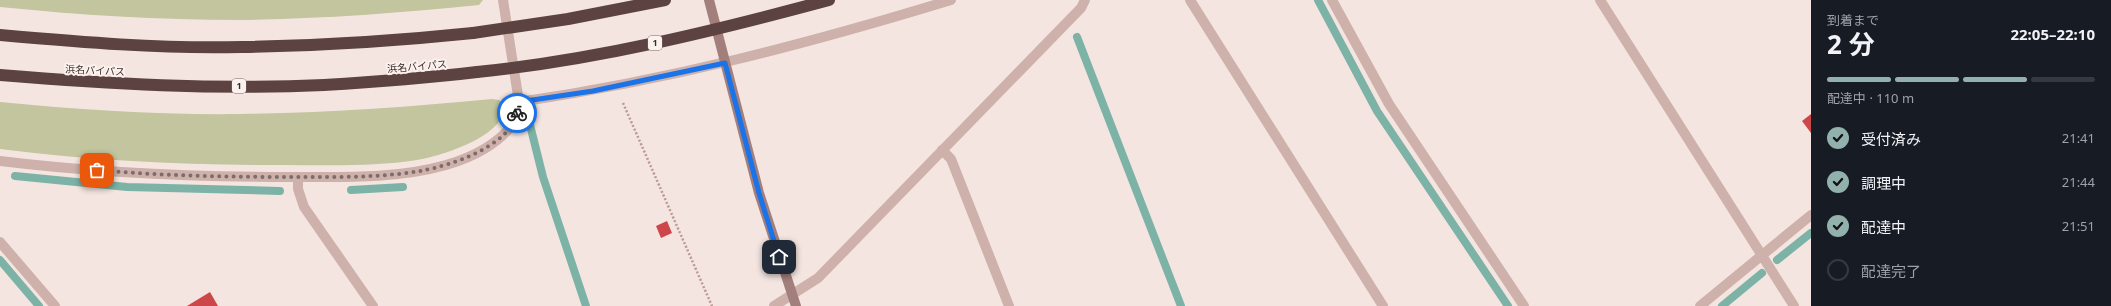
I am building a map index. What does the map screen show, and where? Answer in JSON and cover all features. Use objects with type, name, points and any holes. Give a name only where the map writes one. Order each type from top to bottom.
[{"type":"highway","points":[[0,35],[159,46],[240,47],[328,45],[473,33],[568,19],[665,0]]},
{"type":"highway","name":"浜名バイパス","points":[[0,75],[158,86],[323,85],[405,80],[478,72],[575,58],[661,42],[747,22],[829,0]]},
{"type":"street","points":[[0,161],[128,173],[221,177],[298,177],[394,174],[421,171],[447,165],[472,155],[507,132],[516,118],[519,102],[503,0]]},
{"type":"street","points":[[709,0],[759,193],[796,306]]},
{"type":"street","points":[[519,102],[616,86],[725,63],[841,34],[951,0]]},
{"type":"street","points":[[774,306],[818,278],[1081,8],[1085,0]]},
{"type":"street","points":[[1190,0],[1383,306]]},
{"type":"street","points":[[1332,0],[1389,104],[1524,306]]},
{"type":"street","points":[[1600,0],[1794,306]]},
{"type":"street","points":[[942,150],[951,159],[1009,306]]},
{"type":"street","points":[[298,177],[298,189],[304,207],[373,306]]},
{"type":"street","points":[[1700,306],[1811,215]]},
{"type":"street","points":[[0,242],[55,306]]},
{"type":"path","points":[[616,86],[712,306]]},
{"type":"green space","points":[[0,0],[483,0],[479,5],[419,11],[329,17],[209,20],[149,18],[0,7]]},
{"type":"green space","points":[[492,99],[499,100],[505,106],[502,117],[495,127],[484,135],[470,143],[441,154],[428,158],[400,162],[366,165],[246,165],[175,163],[70,157],[0,149],[0,102],[181,114],[242,114],[367,109]]},
{"type":"building","points":[[1811,114],[1811,133],[1802,121]]},
{"type":"building","points":[[667,221],[672,233],[661,238],[656,226]]},
{"type":"building","points":[[210,292],[218,306],[187,306]]},
{"type":"waterway","points":[[1318,0],[1377,111],[1508,306]]},
{"type":"waterway","points":[[1077,37],[1181,306]]},
{"type":"waterway","points":[[529,121],[543,177],[586,306]]},
{"type":"waterway","points":[[15,176],[127,187],[280,191]]},
{"type":"waterway","points":[[351,190],[403,187]]},
{"type":"waterway","points":[[1777,260],[1811,233]]},
{"type":"waterway","points":[[0,260],[39,306]]},
{"type":"waterway","points":[[1722,306],[1762,273]]},
{"type":"way so far","points":[[97,170],[128,173],[221,177],[331,177],[421,171],[447,165],[472,155],[495,142],[507,132],[516,118],[517,113]]},
{"type":"route","points":[[517,113],[519,102],[593,91],[725,63],[759,193],[779,257]]}]
